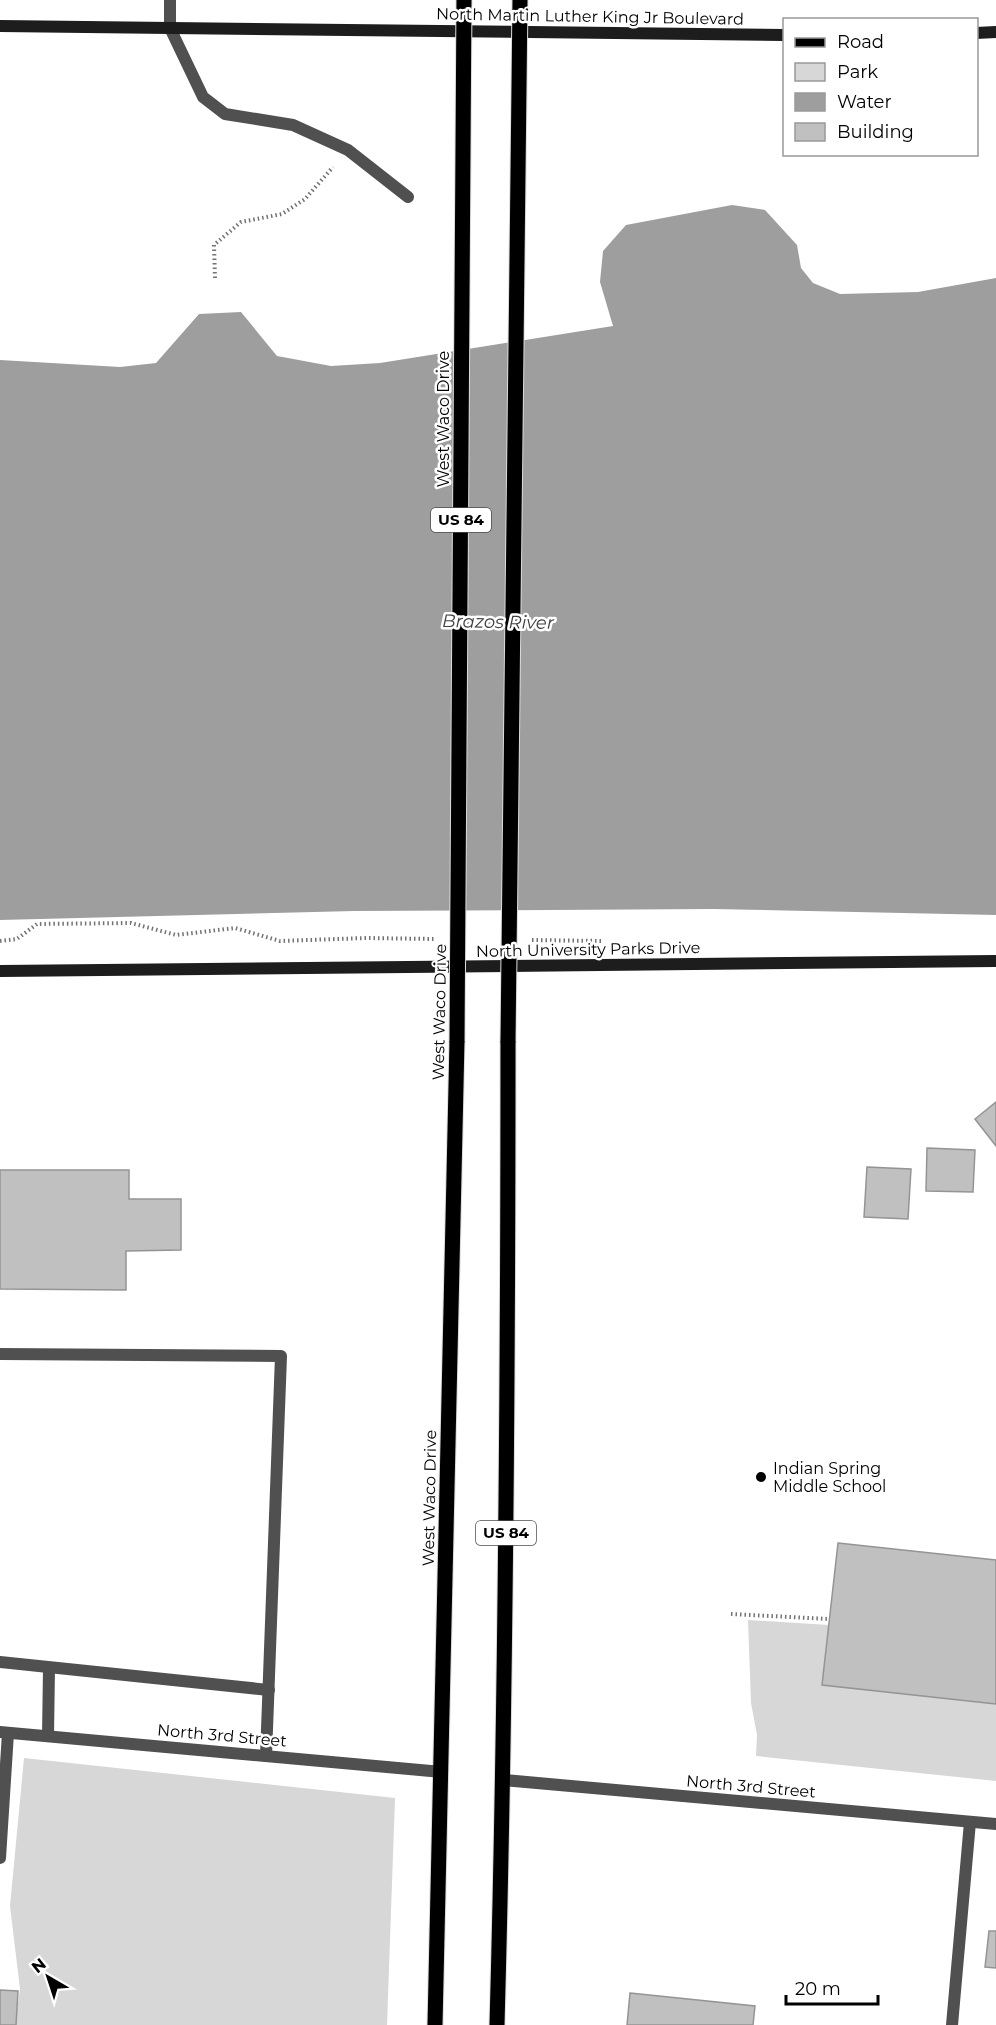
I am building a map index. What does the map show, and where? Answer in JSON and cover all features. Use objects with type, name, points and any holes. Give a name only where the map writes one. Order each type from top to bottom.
[{"type":"main road","name":"West Waco Drive","points":[[435,2025],[457,1041],[464,0]]},
{"type":"main road","name":"US 84","points":[[497,2025],[504,1780],[508,1041],[520,0]]},
{"type":"street","points":[[170,0],[170,28],[203,97],[225,114],[293,125],[348,150],[408,197]]},
{"type":"street","name":"North Martin Luther King Jr Boulevard","points":[[0,26],[783,35]]},
{"type":"street","points":[[978,33],[996,32]]},
{"type":"street","name":"North University Parks Drive","points":[[0,971],[996,961]]},
{"type":"street","points":[[0,1354],[281,1356],[266,1756]]},
{"type":"street","points":[[0,1662],[269,1690]]},
{"type":"street","points":[[48,1736],[49,1668]]},
{"type":"street","points":[[0,1858],[4,1733]]},
{"type":"street","name":"North 3rd Street","points":[[4,1733],[442,1772]]},
{"type":"street","name":"North 3rd Street","points":[[504,1780],[996,1824]]},
{"type":"street","points":[[952,2025],[970,1822]]},
{"type":"path","points":[[215,278],[214,245],[241,222],[282,214],[305,199],[348,150]]},
{"type":"path","points":[[730,1614],[829,1619]]},
{"type":"green space","points":[[748,1620],[829,1625],[822,1685],[996,1704],[996,1781],[756,1756],[757,1735],[751,1703]]},
{"type":"green space","points":[[24,1758],[395,1798],[387,2025],[15,2025],[20,1989],[10,1906]]},
{"type":"water","name":"Brazos River","points":[[732,205],[765,210],[797,245],[801,268],[813,283],[840,294],[918,292],[996,278],[996,915],[713,909],[354,911],[0,920],[0,360],[120,367],[156,363],[199,314],[241,312],[277,356],[331,366],[380,363],[613,326],[600,282],[603,251],[626,225]]},
{"type":"building","points":[[996,1102],[996,1146],[975,1119]]},
{"type":"building","points":[[927,1148],[975,1150],[973,1192],[926,1191]]},
{"type":"building","points":[[867,1167],[911,1169],[908,1219],[864,1217]]},
{"type":"building","points":[[0,1170],[129,1170],[129,1199],[181,1199],[181,1250],[126,1251],[126,1290],[0,1289]]},
{"type":"building","points":[[838,1543],[996,1560],[996,1704],[822,1685]]},
{"type":"building","points":[[989,1931],[996,1931],[996,1968],[985,1967]]},
{"type":"building","points":[[0,1990],[18,1991],[16,2025],[0,2025]]},
{"type":"building","points":[[630,1993],[755,2006],[753,2025],[627,2025]]},
{"type":"place","name":"Indian Spring Middle School","points":[[761,1477]]}]
